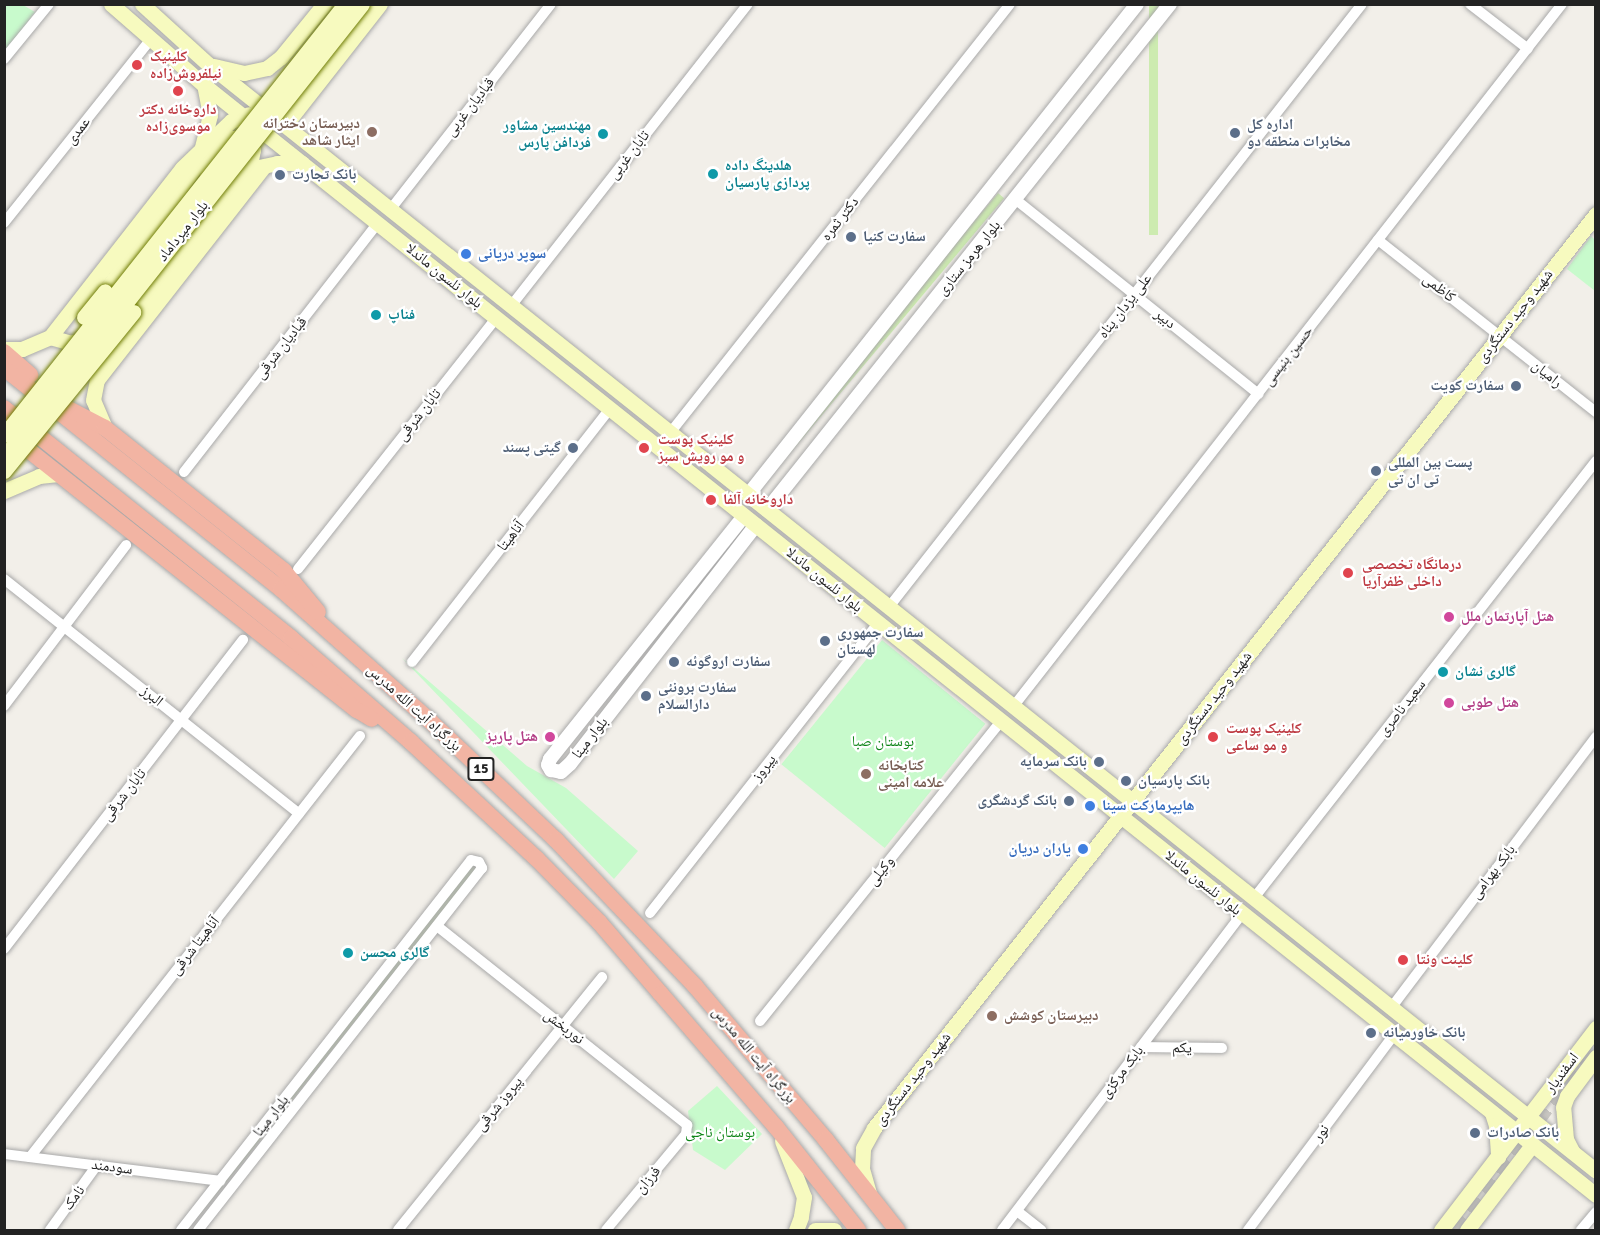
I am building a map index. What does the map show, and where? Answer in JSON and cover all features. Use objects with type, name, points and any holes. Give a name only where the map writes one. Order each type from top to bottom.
[{"type":"highway","points":[[4,351],[65,406],[105,428],[284,571],[300,587],[336,637]]},
{"type":"highway","name":"بزرگراه آیت الله مدرس","points":[[4,368],[281,589],[564,848],[702,994],[869,1193],[897,1230]]},
{"type":"highway","name":"بزرگراه آیت الله مدرس","points":[[4,408],[291,638],[411,742],[536,858],[598,922],[776,1127],[858,1230]]},
{"type":"highway","points":[[4,433],[357,710],[411,742]]},
{"type":"main road","name":"بلوار نلسون ماندلا","points":[[111,4],[236,111],[1596,1196]]},
{"type":"main road","name":"بلوار نلسون ماندلا","points":[[142,4],[208,64],[267,112],[1596,1171]]},
{"type":"main road","points":[[208,64],[244,73],[258,71],[274,64],[324,4]]},
{"type":"main road","name":"بلوار میرداماد","points":[[4,433],[345,4]]},
{"type":"main road","name":"بلوار میرداماد","points":[[4,457],[363,4]]},
{"type":"main road","points":[[285,126],[380,4]]},
{"type":"main road","points":[[298,38],[297,53],[304,67],[317,71],[331,67]]},
{"type":"main road","points":[[4,420],[105,291],[189,178],[204,146],[210,115],[204,85]]},
{"type":"main road","points":[[4,351],[22,349],[50,337],[182,168],[231,121],[242,104],[243,92]]},
{"type":"main road","points":[[236,111],[267,112]]},
{"type":"main road","points":[[4,471],[245,171],[253,158],[254,150],[248,143],[234,138],[219,146],[210,161],[202,196],[89,338],[71,343],[50,337]]},
{"type":"main road","points":[[245,171],[264,166],[302,163]]},
{"type":"main road","points":[[105,428],[93,400],[97,380],[264,166]]},
{"type":"main road","name":"شهید وحید دستگردی","points":[[869,1193],[862,1169],[863,1148],[874,1128],[1596,214]]},
{"type":"main road","points":[[4,491],[39,476],[58,474]]},
{"type":"main road","points":[[822,579],[834,564]]},
{"type":"main road","name":"اسفندیار","points":[[1482,1177],[1596,1028]]},
{"type":"main road","name":"اسفندیار","points":[[1574,1154],[1566,1139],[1563,1107],[1567,1096],[1596,1057]]},
{"type":"main road","points":[[1492,1113],[1496,1125],[1498,1157]]},
{"type":"main road","points":[[776,1127],[800,1182],[804,1197],[796,1230]]},
{"type":"main road","points":[[1467,1230],[1533,1145]]},
{"type":"main road","points":[[1441,1230],[1482,1177]]},
{"type":"main road","points":[[1448,1230],[1470,1202],[1482,1177]]},
{"type":"main road","points":[[815,1230],[834,1230]]},
{"type":"street","points":[[4,59],[49,4]]},
{"type":"street","name":"قبادیان غربی","points":[[390,210],[551,4]]},
{"type":"street","name":"تابان غربی","points":[[511,306],[748,4]]},
{"type":"street","name":"دکتر ثمره","points":[[670,433],[1010,4]]},
{"type":"street","name":"بلوار هرمز ستاری","points":[[748,495],[1137,4]]},
{"type":"street","name":"بلوار هرمز ستاری","points":[[767,510],[1170,4]]},
{"type":"street","name":"علی یزدان پناه","points":[[889,607],[1362,4]]},
{"type":"street","points":[[1470,4],[1528,49]]},
{"type":"street","name":"حسین بنیسی","points":[[1013,706],[1562,4]]},
{"type":"street","name":"عمدی","points":[[4,224],[151,39]]},
{"type":"street","name":"دبیر","points":[[1015,200],[1258,394]]},
{"type":"street","name":"قبادیان شرقی","points":[[184,472],[378,223]]},
{"type":"street","name":"کاظمی","points":[[1378,240],[1499,336]]},
{"type":"street","name":"تابان شرقی","points":[[298,569],[496,318]]},
{"type":"street","name":"رامیان","points":[[1499,336],[1596,412]]},
{"type":"street","name":"آناهیتا","points":[[412,663],[610,409]]},
{"type":"street","name":"سعید ناصری","points":[[1254,898],[1596,461]]},
{"type":"street","points":[[765,474],[770,483],[783,490]]},
{"type":"street","name":"بلوار مینا","points":[[750,521],[745,539],[570,764],[561,772],[551,770],[548,765],[550,759],[733,529],[750,521]]},
{"type":"street","points":[[733,529],[745,539]]},
{"type":"street","points":[[4,706],[126,545]]},
{"type":"street","name":"البرز","points":[[4,579],[299,814]]},
{"type":"street","name":"پیروز","points":[[650,913],[878,623]]},
{"type":"street","name":"تابان شرقی","points":[[4,949],[243,640]]},
{"type":"street","name":"وكيلی","points":[[760,1021],[1001,722]]},
{"type":"street","name":"آناهیتا شرقی","points":[[30,1157],[360,736]]},
{"type":"street","name":"بابک بهرامی","points":[[1391,1008],[1596,737]]},
{"type":"street","name":"بلوار مینا","points":[[182,1230],[471,860],[479,862],[482,868],[198,1230]]},
{"type":"street","name":"بابک مرکزی","points":[[1002,1230],[1242,914]]},
{"type":"street","name":"نوربخش","points":[[437,926],[687,1125],[688,1129]]},
{"type":"street","name":"پیروز شرقی","points":[[398,1230],[602,978]]},
{"type":"street","name":"نور","points":[[1248,1230],[1394,1035]]},
{"type":"street","name":"یکم","points":[[1141,1047],[1222,1048]]},
{"type":"street","name":"فرزان","points":[[606,1230],[688,1129]]},
{"type":"street","name":"سودمند","points":[[5,1155],[220,1181]]},
{"type":"street","name":"نامک","points":[[50,1230],[97,1166]]},
{"type":"street","points":[[1017,1211],[1041,1230]]},
{"type":"street","points":[[1581,1230],[1596,1212]]},
{"type":"green space","points":[[5,5],[23,5],[35,12],[5,51]]},
{"type":"green space","points":[[1149,5],[1158,5],[1158,235],[1149,235]]},
{"type":"green space","points":[[998,193],[1004,198],[771,475],[765,470]]},
{"type":"green space","points":[[1591,236],[1595,240],[1595,291],[1567,269]]},
{"type":"green space","name":"بوستان صبا","points":[[882,640],[985,724],[885,848],[781,764]]},
{"type":"green space","points":[[402,658],[527,766],[566,788],[638,851],[614,879]]},
{"type":"green space","points":[[474,863],[479,866],[188,1230]]},
{"type":"green space","name":"بوستان ناجی","points":[[717,1086],[762,1134],[725,1170],[693,1150],[688,1111]]},
{"type":"tunnel","points":[[1454,1230],[1582,1058]]},
{"type":"place","name":"کلینیک نیلفروش‌زاده","points":[[137,65]]},
{"type":"place","name":"داروخانه دکتر موسوی‌زاده","points":[[178,91]]},
{"type":"place","name":"دبیرستان دخترانه ایثار شاهد","points":[[372,132]]},
{"type":"place","name":"اداره کل مخابرات منطقه دو","points":[[1235,133]]},
{"type":"place","name":"مهندسین مشاور فردافن پارس","points":[[603,134]]},
{"type":"place","name":"هلدینگ داده پردازی پارسیان","points":[[713,174]]},
{"type":"place","name":"بانک تجارت","points":[[280,175]]},
{"type":"place","name":"سفارت کنیا","points":[[851,237]]},
{"type":"place","name":"سوپر دریانی","points":[[466,254]]},
{"type":"place","name":"فناپ","points":[[376,315]]},
{"type":"place","name":"سفارت کویت","points":[[1516,386]]},
{"type":"place","name":"گیتی پسند","points":[[573,448]]},
{"type":"place","name":"کلینیک پوست و مو رویش سبز","points":[[644,448]]},
{"type":"place","name":"پست بین المللی تی ان تی","points":[[1376,471]]},
{"type":"place","name":"داروخانه آلفا","points":[[711,500]]},
{"type":"place","name":"درمانگاه تخصصی داخلی ظفرآریا","points":[[1348,573]]},
{"type":"place","name":"هتل آپارتمان ملل","points":[[1449,617]]},
{"type":"place","name":"سفارت جمهوری لهستان","points":[[825,641]]},
{"type":"place","name":"سفارت اروگوئه","points":[[674,662]]},
{"type":"place","name":"گالری نشان","points":[[1443,672]]},
{"type":"place","name":"سفارت برونئی دارالسلام","points":[[646,696]]},
{"type":"place","name":"هتل طوبی","points":[[1449,703]]},
{"type":"place","name":"هتل پاریز","points":[[550,737]]},
{"type":"place","name":"کلینیک پوست و مو ساعی","points":[[1213,737]]},
{"type":"place","name":"بانک سرمایه","points":[[1099,762]]},
{"type":"place","name":"کتابخانه علامه امینی","points":[[866,774]]},
{"type":"place","name":"بانک پارسیان","points":[[1126,781]]},
{"type":"place","name":"بانک گردشگری","points":[[1069,801]]},
{"type":"place","name":"هایپرمارکت سینا","points":[[1090,806]]},
{"type":"place","name":"یاران دریان","points":[[1083,849]]},
{"type":"place","name":"گالری محسن","points":[[348,953]]},
{"type":"place","name":"کلینت ونتا","points":[[1403,960]]},
{"type":"place","name":"دبیرستان کوشش","points":[[992,1016]]},
{"type":"place","name":"بانک خاورمیانه","points":[[1371,1033]]},
{"type":"place","name":"بانک صادرات","points":[[1475,1133]]}]
